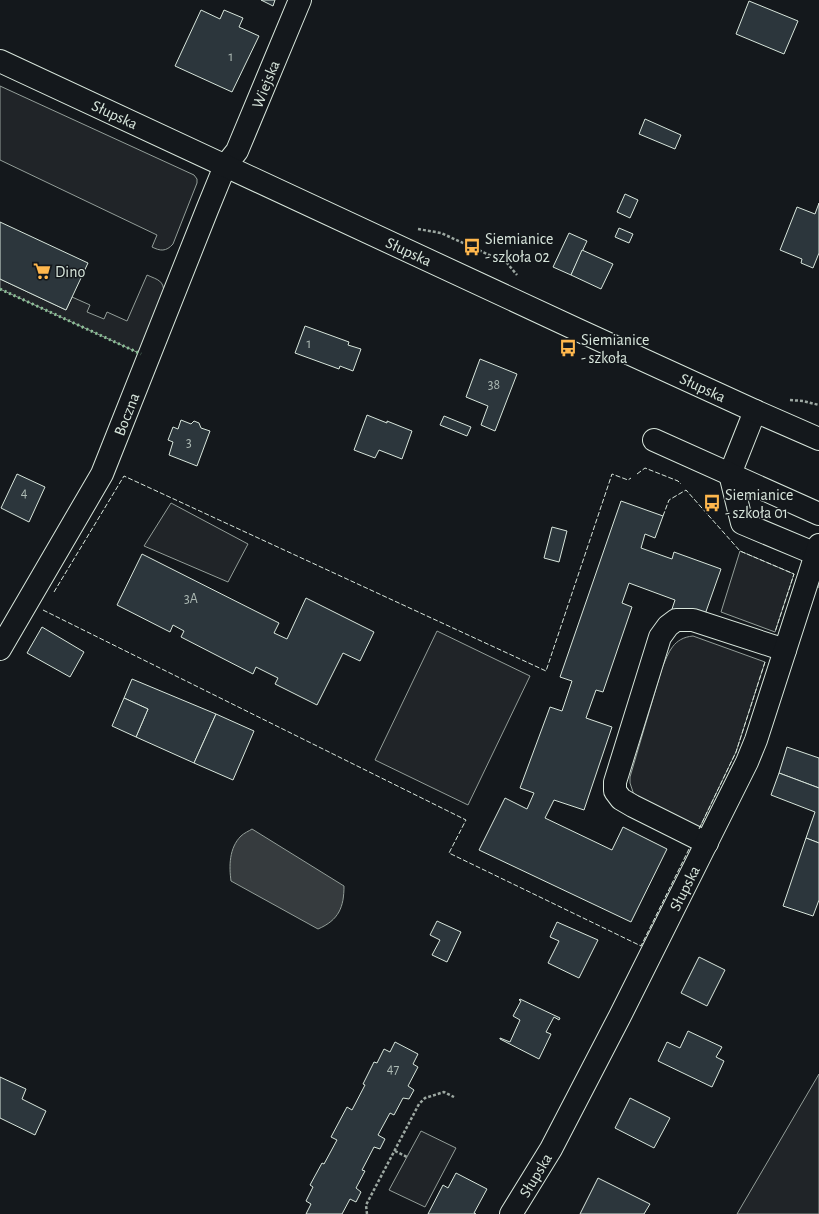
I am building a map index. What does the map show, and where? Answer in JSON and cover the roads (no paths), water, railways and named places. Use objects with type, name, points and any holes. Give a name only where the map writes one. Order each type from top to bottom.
[{"type":"street","name":"Wiejska","points":[[225,166],[237,151],[300,0]]},
{"type":"street","name":"Słupska","points":[[0,61],[755,411],[819,439]]},
{"type":"street","name":"Boczna","points":[[0,649],[102,474],[179,277],[225,166]]},
{"type":"street","points":[[755,411],[730,474],[742,523],[817,550]]},
{"type":"street","points":[[654,440],[819,514]]},
{"type":"street","name":"Słupska","points":[[511,1214],[554,1142],[620,1016],[747,762],[756,740],[817,550]]},
{"type":"street","points":[[707,844],[633,806],[621,799],[615,791],[615,782],[660,637],[668,626],[676,620],[693,620],[785,650]]},
{"type":"place","name":"Siemianice - szkoła 02","points":[[472,247]]},
{"type":"place","name":"Dino","points":[[42,271]]},
{"type":"place","name":"Siemianice - szkoła","points":[[568,348]]},
{"type":"place","name":"Siemianice - szkoła 01","points":[[712,503]]}]
